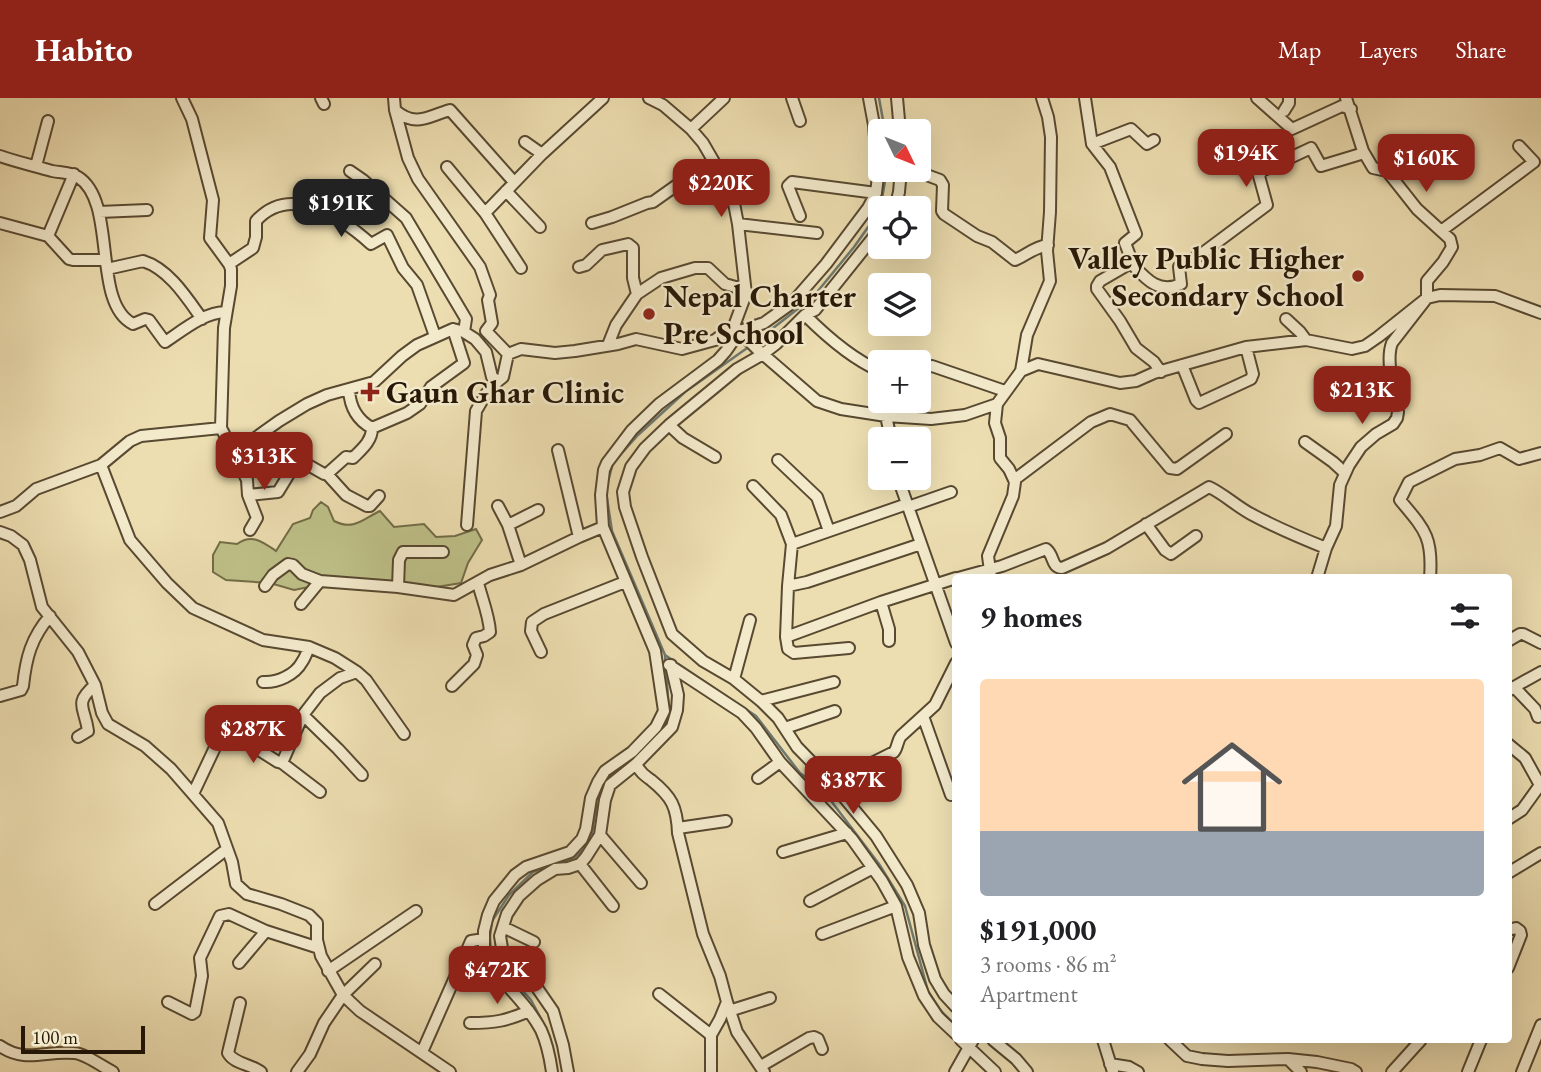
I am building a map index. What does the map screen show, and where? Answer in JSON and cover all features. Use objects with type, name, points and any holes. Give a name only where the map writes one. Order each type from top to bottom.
[{"type":"street","points":[[182,98],[192,119],[213,200],[210,238],[231,269],[226,312],[221,428],[247,481],[248,495],[257,519],[250,530]]},
{"type":"street","points":[[485,213],[542,154],[603,98]]},
{"type":"street","points":[[552,1072],[549,1052],[541,1031],[529,1011],[486,961],[484,939],[488,915],[494,901],[515,875],[526,867],[570,852],[582,839],[591,798],[598,782],[605,772],[632,752],[661,720],[664,711],[655,651],[603,527],[601,487],[604,470],[632,430],[659,404],[726,351],[739,331],[747,294],[732,193],[703,143],[691,128],[663,105],[649,98]]},
{"type":"street","points":[[691,128],[724,98]]},
{"type":"street","points":[[792,98],[800,121]]},
{"type":"street","points":[[508,354],[521,349],[555,353],[575,351],[636,339],[682,349],[764,323],[792,303],[869,208],[876,193],[878,176],[869,98]]},
{"type":"street","points":[[897,98],[899,119]]},
{"type":"street","points":[[1021,371],[1027,335],[1050,281],[1048,245],[1051,137],[1042,98]]},
{"type":"street","points":[[1257,98],[1292,129],[1342,106],[1351,109]]},
{"type":"street","points":[[1284,111],[1289,98]]},
{"type":"street","points":[[1318,574],[1336,526],[1340,485],[1349,465],[1361,447],[1393,424],[1397,418],[1390,362],[1392,343],[1427,298],[1427,281],[1452,247],[1450,239],[1417,209],[1387,171],[1373,168],[1364,153],[1346,98]]},
{"type":"street","points":[[1086,99],[1092,144],[1110,167],[1136,234],[1125,243],[1131,263],[1147,280],[1171,288],[1181,284],[1179,267],[1208,250],[1267,205],[1259,176],[1262,171],[1311,148],[1321,166],[1364,153]]},
{"type":"street","points":[[394,104],[403,117],[418,120],[450,110],[540,227]]},
{"type":"street","points":[[394,104],[408,158],[418,179],[480,268],[490,295],[488,300],[492,323],[486,331],[508,354]]},
{"type":"street","points":[[36,166],[48,121]]},
{"type":"street","points":[[1092,144],[1128,124],[1147,144],[1154,140]]},
{"type":"street","points":[[525,142],[542,154]]},
{"type":"street","points":[[1441,232],[1534,162],[1519,146]]},
{"type":"street","points":[[0,170],[2,157],[81,178],[98,204],[106,265],[116,306],[133,324],[149,320],[165,342],[216,312],[226,312]]},
{"type":"street","points":[[592,223],[653,202],[684,180],[715,165]]},
{"type":"street","points":[[447,167],[485,213],[521,268]]},
{"type":"street","points":[[349,390],[350,404],[356,415],[372,428],[407,413],[420,404],[431,387],[464,363],[459,331],[466,319],[406,218],[350,171]]},
{"type":"street","points":[[48,236],[74,174]]},
{"type":"street","points":[[931,177],[940,180],[943,185],[944,215],[1015,260],[1035,247],[1048,245]]},
{"type":"street","points":[[800,216],[788,186],[792,182],[876,193]]},
{"type":"street","points":[[229,264],[253,248],[256,221],[263,214],[289,204],[325,212],[342,220],[370,244],[387,235],[403,268],[417,285],[435,336]]},
{"type":"street","points":[[99,212],[147,210]]},
{"type":"street","points":[[0,223],[48,236],[69,259],[106,265],[148,262],[167,276],[202,319]]},
{"type":"street","points":[[738,224],[817,233]]},
{"type":"street","points":[[579,267],[586,265],[602,250],[628,244],[633,248],[633,278],[637,294]]},
{"type":"street","points":[[868,244],[815,310],[805,315],[776,344],[737,369],[645,448],[631,467],[623,492],[625,507],[642,557],[672,634],[702,661],[734,679],[761,701],[797,747],[832,783],[876,836],[907,885],[919,913],[924,945],[935,979],[952,1003]]},
{"type":"street","points":[[1131,263],[1100,281],[1097,289],[1136,348],[1154,362],[1161,372]]},
{"type":"street","points":[[608,345],[616,325],[637,294],[661,278],[695,268],[708,268],[725,284],[746,290]]},
{"type":"street","points":[[1326,548],[1249,513],[1209,488],[1107,548],[1062,568],[1055,565],[1050,551],[1046,549],[991,573],[988,556],[1013,496],[1014,480],[1000,458],[1000,439],[995,423],[997,404],[1021,371],[1038,364],[1120,383],[1136,381],[1246,347],[1306,340],[1352,349],[1365,346],[1427,298],[1440,295],[1495,296],[1541,313]]},
{"type":"street","points":[[805,315],[838,345],[868,365]]},
{"type":"street","points":[[1286,319],[1306,340]]},
{"type":"street","points":[[233,451],[307,404],[327,395],[374,382],[402,356],[435,336],[459,331],[475,339],[486,352],[492,377],[498,382]]},
{"type":"street","points":[[739,331],[817,401],[841,410],[931,419],[965,415],[997,404]]},
{"type":"street","points":[[1182,365],[1199,403],[1251,379],[1253,374],[1246,347]]},
{"type":"street","points":[[467,525],[476,411],[486,394],[503,377],[508,354]]},
{"type":"street","points":[[931,366],[1004,391]]},
{"type":"street","points":[[1014,480],[1091,422],[1110,414],[1130,420],[1170,468],[1177,469],[1226,434]]},
{"type":"street","points":[[886,416],[888,427]]},
{"type":"street","points":[[669,425],[683,438],[715,457]]},
{"type":"street","points":[[0,512],[16,506],[36,489],[101,465],[141,436],[221,428]]},
{"type":"street","points":[[327,474],[346,457],[353,458],[363,449],[372,436],[372,428]]},
{"type":"street","points":[[1305,442],[1345,473]]},
{"type":"street","points":[[1430,574],[1430,546],[1424,529],[1400,500],[1409,482],[1455,459],[1500,448],[1518,459],[1541,453]]},
{"type":"street","points":[[558,450],[579,537]]},
{"type":"street","points":[[778,460],[817,497],[829,531]]},
{"type":"street","points":[[248,495],[278,492],[292,469],[303,462],[327,474],[346,495],[367,506],[379,496]]},
{"type":"street","points":[[101,465],[130,540],[193,608],[263,640],[309,646],[357,672],[372,687],[404,734]]},
{"type":"street","points":[[753,486],[781,515],[792,544],[786,637],[788,649],[794,653],[849,648]]},
{"type":"street","points":[[902,490],[952,632]]},
{"type":"street","points":[[792,544],[951,492]]},
{"type":"street","points":[[498,506],[508,525],[521,565]]},
{"type":"street","points":[[508,525],[538,510]]},
{"type":"street","points":[[1146,524],[1171,554],[1196,536]]},
{"type":"street","points":[[265,586],[273,575],[288,564],[302,574],[320,581],[398,587],[454,596],[490,575],[521,565],[603,527]]},
{"type":"street","points":[[0,532],[23,545],[30,560],[42,607],[78,652],[95,685],[102,713],[108,724],[145,746],[171,769],[218,823],[232,862],[236,884],[247,894],[309,915],[317,923],[319,948],[328,971],[343,995],[360,1011],[450,1072]]},
{"type":"street","points":[[789,586],[921,544]]},
{"type":"street","points":[[398,587],[399,560],[403,552],[443,552]]},
{"type":"street","points":[[786,637],[881,601],[952,579]]},
{"type":"street","points":[[301,604],[320,581]]},
{"type":"street","points":[[541,652],[531,631],[532,622],[544,614],[625,582]]},
{"type":"street","points":[[452,686],[474,664],[477,655],[474,645],[476,638],[490,632],[478,583]]},
{"type":"street","points":[[881,601],[889,629],[889,641]]},
{"type":"street","points":[[0,696],[21,690],[26,659],[38,629],[50,616]]},
{"type":"street","points":[[734,679],[750,620]]},
{"type":"street","points":[[1512,639],[1523,634],[1541,643]]},
{"type":"street","points":[[263,682],[272,683],[289,675],[301,665],[309,646]]},
{"type":"street","points":[[658,662],[671,665],[741,713],[756,728],[780,762],[847,833],[882,881],[896,906],[908,957],[924,996],[938,1017],[952,1030]]},
{"type":"street","points":[[568,1072],[564,1045],[553,1011],[533,982],[502,948],[500,936],[507,914],[519,896],[555,869],[580,864],[600,835],[610,786],[672,727],[678,695],[671,665]]},
{"type":"street","points":[[832,783],[894,752],[901,736],[935,705],[952,671]]},
{"type":"street","points":[[282,762],[303,715],[320,693],[340,678],[357,672]]},
{"type":"street","points":[[1512,688],[1541,672]]},
{"type":"street","points":[[761,701],[834,682]]},
{"type":"street","points":[[78,737],[88,731],[82,705],[84,695],[95,685]]},
{"type":"street","points":[[1512,690],[1535,709],[1538,717]]},
{"type":"street","points":[[785,729],[835,711]]},
{"type":"street","points":[[303,715],[362,775]]},
{"type":"street","points":[[923,716],[951,795]]},
{"type":"street","points":[[193,794],[219,739],[226,733],[232,733],[282,762],[320,792]]},
{"type":"street","points":[[1512,747],[1525,758],[1541,785],[1522,810],[1512,816]]},
{"type":"street","points":[[758,778],[780,762]]},
{"type":"street","points":[[636,764],[639,772],[671,799],[678,817],[678,828],[704,934],[737,1032],[762,1069],[809,1038],[818,1039],[822,1049]]},
{"type":"street","points":[[944,773],[952,770]]},
{"type":"street","points":[[678,828],[726,821]]},
{"type":"street","points":[[783,852],[847,833]]},
{"type":"street","points":[[600,835],[640,883]]},
{"type":"street","points":[[155,904],[227,849]]},
{"type":"street","points":[[1512,871],[1541,853]]},
{"type":"street","points":[[580,864],[614,906]]},
{"type":"street","points":[[810,901],[873,868]]},
{"type":"street","points":[[822,934],[896,906]]},
{"type":"street","points":[[328,971],[416,911]]},
{"type":"street","points":[[168,1002],[191,1014],[195,1012],[202,976],[200,958],[220,916],[229,914],[266,931],[319,948]]},
{"type":"street","points":[[503,927],[534,942]]},
{"type":"street","points":[[1512,929],[1520,930],[1521,934],[1512,958]]},
{"type":"street","points":[[239,962],[266,931]]},
{"type":"street","points":[[422,1052],[471,941],[484,939]]},
{"type":"street","points":[[297,1072],[343,995],[375,964]]},
{"type":"street","points":[[944,994],[952,993]]},
{"type":"street","points":[[659,994],[710,1035]]},
{"type":"street","points":[[711,1072],[710,1035],[728,1006],[770,998]]},
{"type":"street","points":[[240,1003],[228,1053],[231,1058],[261,1072]]},
{"type":"street","points":[[470,1023],[495,1023],[529,1011]]},
{"type":"street","points":[[1522,1072],[1541,1025]]},
{"type":"street","points":[[954,1072],[968,1043],[995,1072]]},
{"type":"street","points":[[997,1043],[1027,1072]]},
{"type":"street","points":[[1103,1043],[1111,1068],[1129,1067],[1138,1072]]},
{"type":"street","points":[[1173,1043],[1187,1056],[1202,1059],[1288,1059],[1317,1062],[1356,1072]]},
{"type":"street","points":[[1392,1072],[1418,1043]]},
{"type":"street","points":[[1468,1072],[1481,1043]]},
{"type":"street","points":[[0,1046],[23,1057],[78,1052],[113,1072]]},
{"type":"street","points":[[1288,1059],[1301,1072]]},
{"type":"green space","points":[[321,502],[328,507],[334,521],[341,524],[358,523],[380,511],[394,527],[424,524],[436,537],[455,536],[476,529],[482,540],[468,563],[461,583],[412,591],[329,583],[294,590],[270,583],[226,580],[213,572],[213,555],[220,542],[237,544],[253,539],[276,551],[293,524],[310,518]]},
{"type":"waterway","points":[[879,98],[883,119]]},
{"type":"waterway","points":[[755,342],[813,297],[854,247],[881,204],[885,182]]},
{"type":"waterway","points":[[607,485],[613,463],[638,435],[685,392],[750,346]]},
{"type":"waterway","points":[[606,492],[612,531],[665,655],[669,712],[665,729]]},
{"type":"waterway","points":[[665,655],[756,716],[800,773],[822,789],[879,864],[905,906],[928,991],[940,1010],[952,1022]]},
{"type":"waterway","points":[[591,841],[600,800]]},
{"type":"waterway","points":[[546,1028],[531,1000],[491,957],[492,921],[509,895],[533,872],[575,857],[588,846]]},
{"type":"place","name":"Valley Public Higher Secondary School","points":[[1358,276]]},
{"type":"place","name":"Nepal Charter Pre School","points":[[649,314]]},
{"type":"place","name":"Gaun Ghar Clinic","points":[[370,392]]}]
